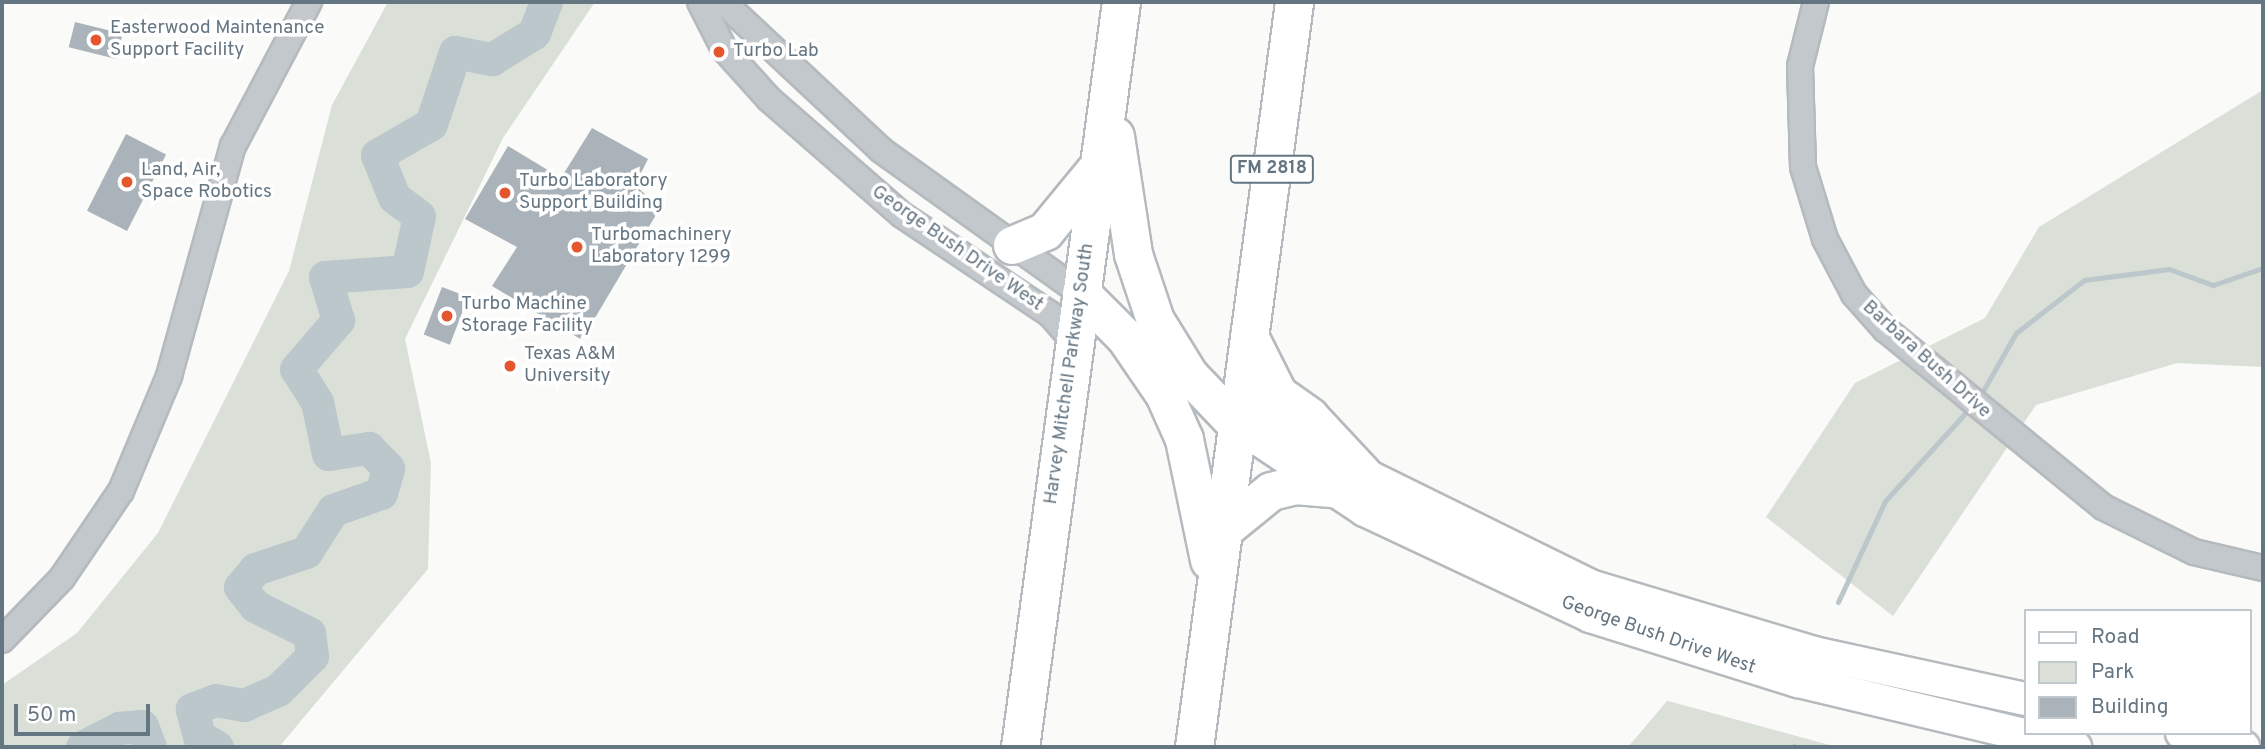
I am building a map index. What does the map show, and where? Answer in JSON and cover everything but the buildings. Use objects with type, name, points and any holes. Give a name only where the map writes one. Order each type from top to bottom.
[{"type":"highway","name":"Harvey Mitchell Parkway South","points":[[1020,747],[1121,2]]},
{"type":"highway","name":"FM 2818","points":[[1195,747],[1294,2]]},
{"type":"highway","points":[[1108,93],[1133,254],[1155,320],[1189,375],[1236,425]]},
{"type":"highway","points":[[1012,245],[1045,231],[1099,166]]},
{"type":"highway","points":[[1081,293],[1146,365],[1184,439],[1215,595]]},
{"type":"highway","points":[[1224,529],[1271,491],[1295,485],[1347,481],[1309,416],[1278,394],[1249,336]]},
{"type":"main road","name":"George Bush Drive West","points":[[1242,387],[1347,481],[1488,573],[1637,634],[1798,681],[2024,735]]},
{"type":"main road","name":"George Bush Drive West","points":[[1236,425],[1347,481],[1543,566],[1691,620],[2024,699]]},
{"type":"main road","name":"George Bush Drive West","points":[[2025,735],[2075,747]]},
{"type":"main road","points":[[2191,735],[2243,747]]},
{"type":"street","points":[[2,640],[62,578],[121,491],[169,376],[233,146],[309,2]]},
{"type":"street","name":"George Bush Drive West","points":[[700,2],[724,49],[779,108],[902,215],[1051,314],[1074,342]]},
{"type":"street","name":"George Bush Drive West","points":[[723,2],[881,150],[1081,293]]},
{"type":"street","name":"Barbara Bush Drive","points":[[1816,2],[1800,66],[1803,167],[1838,268],[1885,329],[2027,450],[2131,524],[2194,552],[2263,568]]},
{"type":"green space","points":[[388,2],[595,2],[503,138],[405,339],[431,463],[428,569],[279,747],[2,747],[2,685],[77,633],[158,533],[289,271],[332,105]]},
{"type":"green space","points":[[2263,90],[2263,367],[2177,363],[2036,405],[1893,616],[1766,517],[1855,383],[1985,318],[2039,227]]},
{"type":"green space","points":[[1668,701],[1837,747],[1628,747]]},
{"type":"waterway","points":[[217,747],[199,736],[192,709],[215,700],[244,705],[278,690],[312,656],[309,633],[255,606],[240,587],[255,569],[306,552],[333,510],[381,493],[388,468],[369,448],[328,454],[317,402],[296,369],[338,320],[325,277],[407,271],[419,216],[394,197],[377,155],[431,124],[455,52],[492,59],[534,33],[546,2]]},
{"type":"waterway","points":[[1979,398],[2016,333],[2084,280],[2169,269],[2213,285],[2263,268]]},
{"type":"waterway","points":[[1838,602],[1885,501],[1970,408]]},
{"type":"waterway","points":[[82,747],[119,728],[142,726],[150,747]]},
{"type":"place","name":"Easterwood Maintenance Support Facility","points":[[96,40]]},
{"type":"place","name":"Turbo Lab","points":[[719,52]]},
{"type":"place","name":"Land, Air, Space Robotics","points":[[127,182]]},
{"type":"place","name":"Turbo Laboratory Support Building","points":[[505,193]]},
{"type":"place","name":"Turbomachinery Laboratory 1299","points":[[577,247]]},
{"type":"place","name":"Turbo Machine Storage Facility","points":[[447,316]]},
{"type":"place","name":"Texas A&M University","points":[[510,366]]}]
